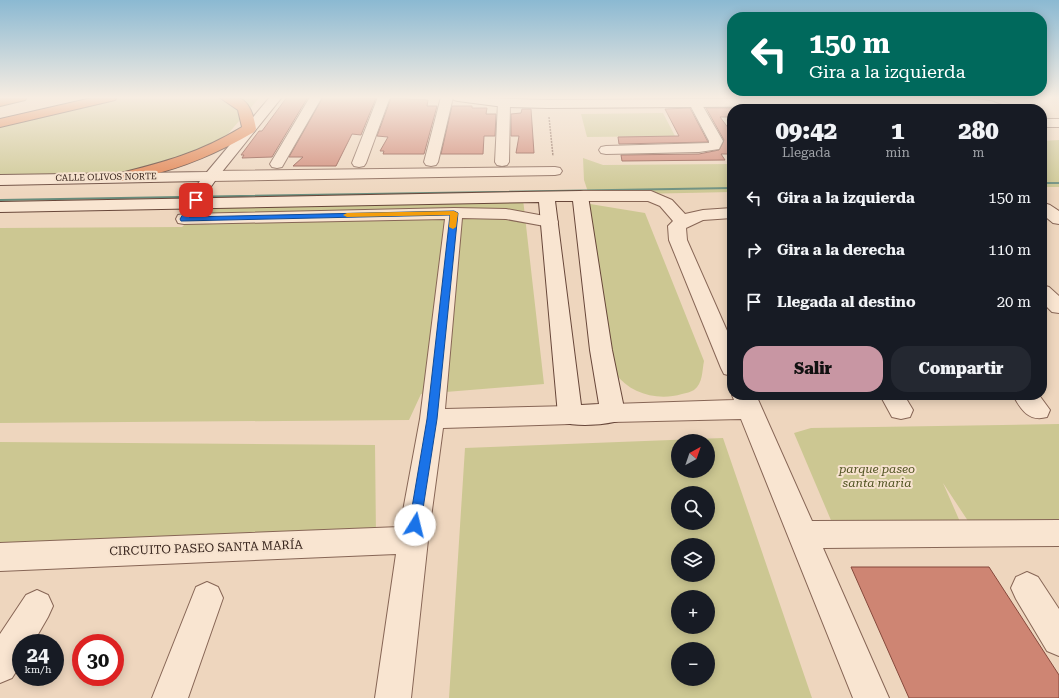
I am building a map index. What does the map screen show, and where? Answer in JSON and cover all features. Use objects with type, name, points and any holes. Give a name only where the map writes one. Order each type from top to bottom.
[{"type":"highway","points":[[122,177],[148,172],[197,157],[217,148],[248,130]]},
{"type":"street","points":[[249,130],[208,179],[184,219],[454,213],[506,214],[550,222]]},
{"type":"street","points":[[277,164],[297,130]]},
{"type":"street","points":[[358,163],[371,130]]},
{"type":"street","points":[[431,162],[439,130]]},
{"type":"street","points":[[502,162],[503,130]]},
{"type":"street","points":[[606,150],[699,148],[714,146],[716,141],[712,130]]},
{"type":"street","points":[[555,169],[601,350],[613,413]]},
{"type":"street","name":"CALLE OLIVOS NORTE","points":[[0,180],[122,177],[208,179],[555,169]]},
{"type":"street","points":[[562,196],[550,222],[570,415]]},
{"type":"street","points":[[0,207],[195,201],[651,196],[666,203],[682,221]]},
{"type":"street","points":[[1048,208],[1059,219]]},
{"type":"street","points":[[393,698],[413,540],[432,419],[454,213]]},
{"type":"street","points":[[727,213],[704,214],[682,221],[677,226],[678,240],[727,356]]},
{"type":"street","points":[[1047,295],[1059,306]]},
{"type":"street","points":[[432,419],[613,413],[747,402],[871,698]]},
{"type":"street","points":[[803,535],[1059,533]]},
{"type":"street","name":"CIRCUITO PASEO SANTA MARÍA","points":[[0,556],[413,540]]},
{"type":"street","points":[[1027,588],[1059,639]]},
{"type":"street","points":[[170,698],[207,598]]},
{"type":"street","points":[[0,666],[37,606]]},
{"type":"path","points":[[551,130],[555,169]]},
{"type":"green space","points":[[0,130],[232,130],[220,143],[138,171],[111,173],[0,175]]},
{"type":"green space","points":[[585,130],[672,130],[675,136],[587,137]]},
{"type":"green space","points":[[1059,140],[1059,187],[1047,187],[1047,141]]},
{"type":"green space","points":[[583,158],[603,165],[727,164],[727,192],[589,195],[584,180]]},
{"type":"green space","points":[[523,199],[544,384],[421,394],[409,420],[0,423],[0,228],[182,227],[207,204]]},
{"type":"green space","points":[[584,203],[645,213],[704,361],[701,380],[694,390],[673,396],[654,396],[636,391],[621,380],[615,373]]},
{"type":"green space","name":"parque paseo santa maria","points":[[1059,424],[1059,523],[970,524],[943,483],[961,524],[833,525],[794,433],[811,428]]},
{"type":"green space","points":[[715,438],[723,438],[812,698],[449,698],[465,448],[671,440],[671,478],[715,478]]},
{"type":"green space","points":[[0,442],[375,445],[376,536],[0,544]]},
{"type":"building","points":[[263,130],[288,130],[272,157],[242,158],[244,155],[241,155],[259,131]]},
{"type":"building","points":[[305,130],[363,130],[361,135],[352,134],[336,166],[293,166],[303,157],[289,157]]},
{"type":"building","points":[[379,130],[431,130],[424,154],[383,154],[384,151],[380,151],[388,137],[377,136]]},
{"type":"building","points":[[447,130],[495,130],[495,136],[484,136],[483,154],[441,154]]},
{"type":"building","points":[[511,130],[532,130],[534,153],[516,153],[519,136],[511,136]]},
{"type":"building","points":[[676,130],[701,130],[708,142],[619,144],[618,137],[679,136]]},
{"type":"building","points":[[718,130],[727,130],[727,154],[721,154],[725,160],[622,161],[621,155],[699,154],[719,150],[724,140]]},
{"type":"building","points":[[851,567],[989,567],[1059,675],[1059,698],[909,698]]},
{"type":"waterway","points":[[1047,183],[1059,183]]},
{"type":"waterway","points":[[0,200],[727,188]]},
{"type":"slow traffic","points":[[347,215],[454,213],[453,227]]},
{"type":"route","points":[[196,200],[184,219],[454,213],[432,419],[415,525]]}]
